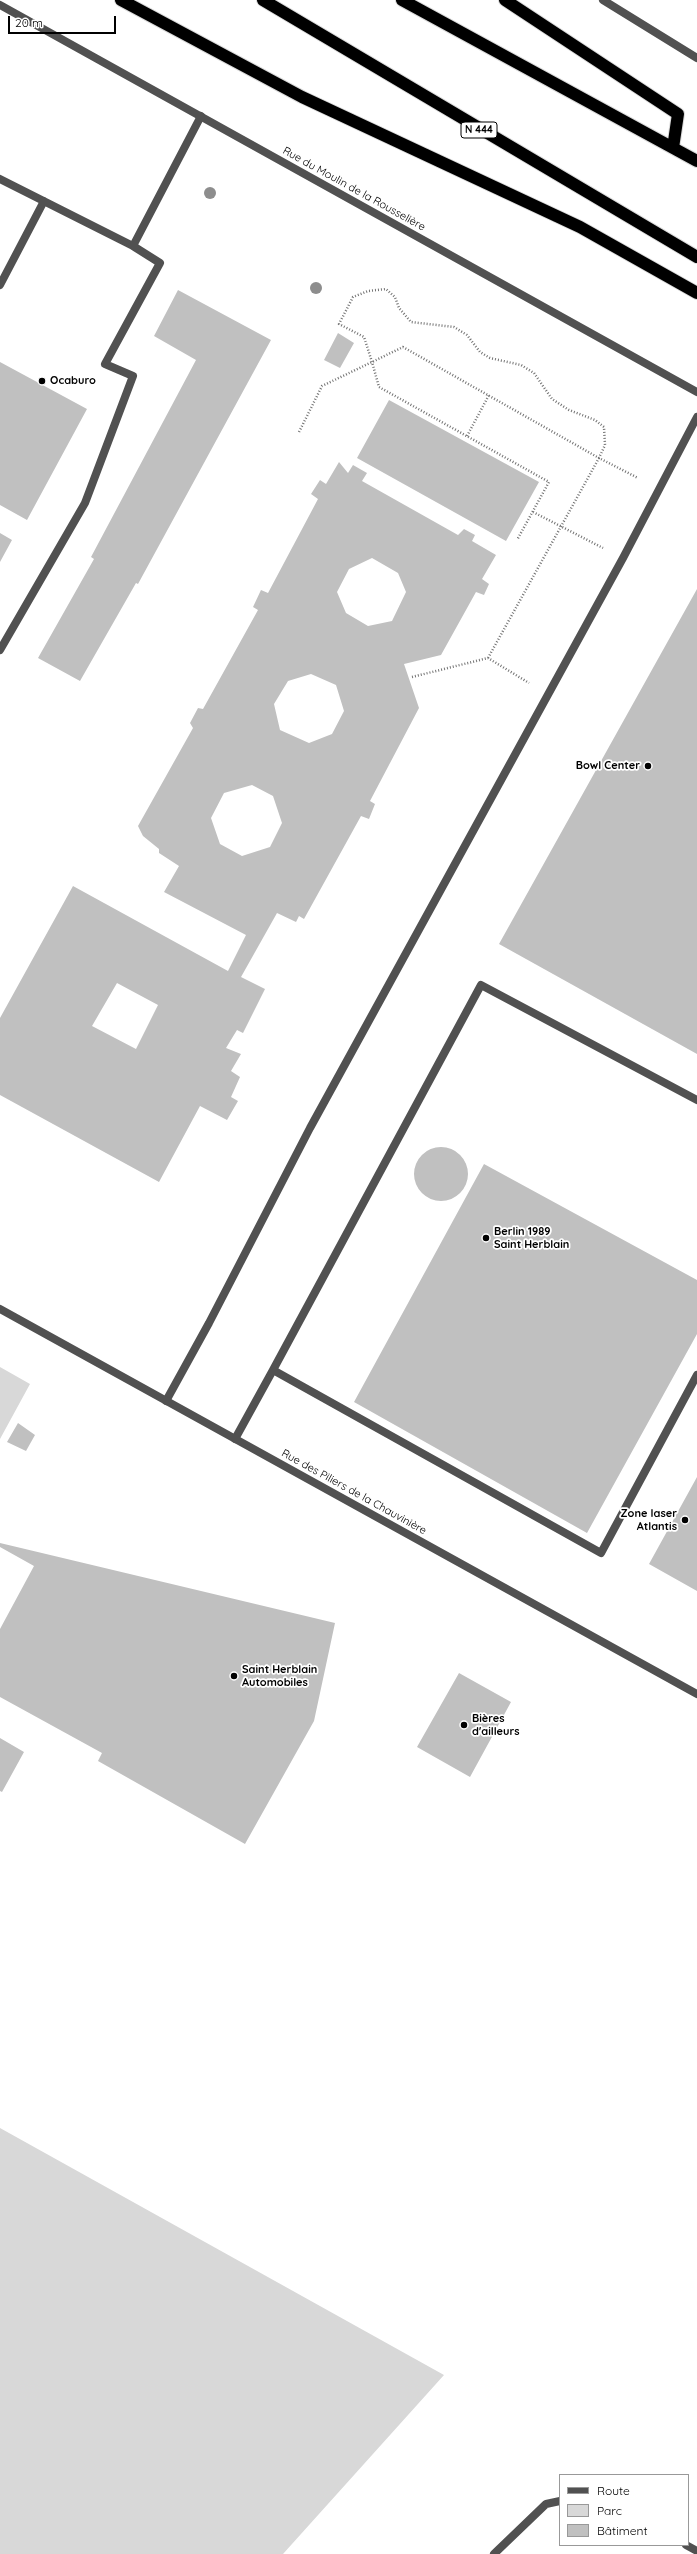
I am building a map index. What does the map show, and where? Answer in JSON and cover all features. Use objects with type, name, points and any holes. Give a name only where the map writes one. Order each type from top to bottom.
[{"type":"highway","points":[[121,0],[302,97],[580,227],[697,293]]},
{"type":"highway","name":"N 444","points":[[263,0],[697,257]]},
{"type":"highway","points":[[402,0],[697,161]]},
{"type":"highway","points":[[505,0],[678,114],[673,148]]},
{"type":"street","points":[[603,0],[697,58]]},
{"type":"street","name":"Rue du Moulin de la Rousselière","points":[[0,5],[697,392]]},
{"type":"street","points":[[133,246],[201,116]]},
{"type":"street","points":[[0,179],[133,246],[160,263],[105,364],[133,376],[85,503],[0,650]]},
{"type":"street","points":[[0,286],[44,201]]},
{"type":"street","points":[[166,1401],[310,1128],[660,490],[697,416]]},
{"type":"street","points":[[235,1439],[481,984],[697,1100]]},
{"type":"street","name":"Rue des Piliers de la Chauvinière","points":[[0,1309],[697,1694]]},
{"type":"street","points":[[273,1370],[601,1553],[697,1375]]},
{"type":"street","points":[[494,2554],[546,2504],[559,2501]]},
{"type":"street","points":[[688,2546],[697,2551]]},
{"type":"path","points":[[488,658],[599,458],[605,446],[604,427],[599,423],[569,410],[552,399],[534,373],[528,369],[521,365],[490,358],[480,352],[467,335],[454,327],[411,322],[399,308],[395,297],[386,289],[368,291],[353,297],[339,324],[364,337],[379,387],[549,482],[517,540]]},
{"type":"path","points":[[299,432],[322,386],[403,347],[599,458],[660,490]]},
{"type":"path","points":[[467,436],[489,396]]},
{"type":"path","points":[[533,512],[623,558]]},
{"type":"path","points":[[412,677],[488,658],[548,694]]},
{"type":"green space","points":[[0,1367],[30,1384],[0,1439]]},
{"type":"green space","points":[[0,2128],[444,2375],[283,2554],[0,2554]]},
{"type":"building","points":[[178,290],[271,340],[138,584],[136,583],[80,681],[38,658],[94,559],[91,557],[196,360],[154,336]]},
{"type":"building","points":[[338,333],[354,343],[340,368],[324,360]]},
{"type":"building","points":[[0,362],[87,409],[27,520],[0,505]]},
{"type":"building","points":[[389,400],[539,482],[506,541],[357,458]]},
{"type":"building","points":[[339,462],[348,473],[353,465],[367,473],[362,481],[458,535],[464,529],[475,535],[472,541],[496,555],[482,579],[489,584],[484,595],[476,592],[441,655],[404,664],[419,708],[370,801],[375,804],[369,819],[361,816],[304,919],[299,916],[296,922],[277,913],[241,977],[265,989],[243,1033],[237,1030],[226,1048],[241,1054],[231,1071],[240,1077],[231,1097],[238,1101],[227,1120],[200,1106],[159,1182],[0,1095],[0,1018],[73,886],[228,971],[246,935],[164,892],[179,866],[159,853],[159,849],[143,836],[138,826],[193,728],[190,723],[198,708],[203,709],[258,610],[253,607],[261,590],[268,593],[318,499],[311,494],[320,480],[326,484]],"holes":[[[372,558],[398,573],[406,592],[392,621],[368,626],[346,613],[337,592],[349,569]],[[311,674],[336,685],[344,711],[332,734],[309,743],[280,730],[274,704],[288,681]],[[252,785],[273,796],[282,823],[270,847],[242,856],[220,844],[211,818],[224,793]],[[117,983],[158,1005],[136,1049],[92,1026]]]},
{"type":"building","points":[[0,533],[12,540],[0,562]]},
{"type":"building","name":"Bowl Center","points":[[697,589],[697,1054],[499,944]]},
{"type":"building","points":[[441,1147],[451,1149],[460,1155],[466,1164],[468,1174],[466,1184],[460,1193],[451,1199],[441,1201],[431,1199],[422,1193],[416,1184],[414,1174],[416,1164],[422,1155],[431,1149]]},
{"type":"building","points":[[484,1164],[697,1280],[697,1334],[587,1533],[354,1402]]},
{"type":"building","points":[[18,1423],[35,1435],[26,1451],[7,1442]]},
{"type":"building","name":"Zone laser Atlantis","points":[[697,1477],[697,1591],[649,1564]]},
{"type":"building","name":"Saint Herblain Automobiles","points":[[0,1543],[335,1623],[314,1721],[245,1844],[98,1761],[102,1753],[0,1697],[0,1629],[34,1566],[0,1547]]},
{"type":"building","name":"Bières d'ailleurs","points":[[459,1673],[511,1702],[470,1777],[417,1747]]},
{"type":"building","points":[[0,1738],[24,1752],[2,1792],[0,1791]]},
{"type":"place","name":"Ocaburo","points":[[42,381]]},
{"type":"place","name":"Bowl Center","points":[[648,766]]},
{"type":"place","name":"Berlin 1989 Saint Herblain","points":[[486,1238]]},
{"type":"place","name":"Zone laser Atlantis","points":[[685,1520]]},
{"type":"place","name":"Saint Herblain Automobiles","points":[[234,1676]]},
{"type":"place","name":"Bières d'ailleurs","points":[[464,1725]]}]
